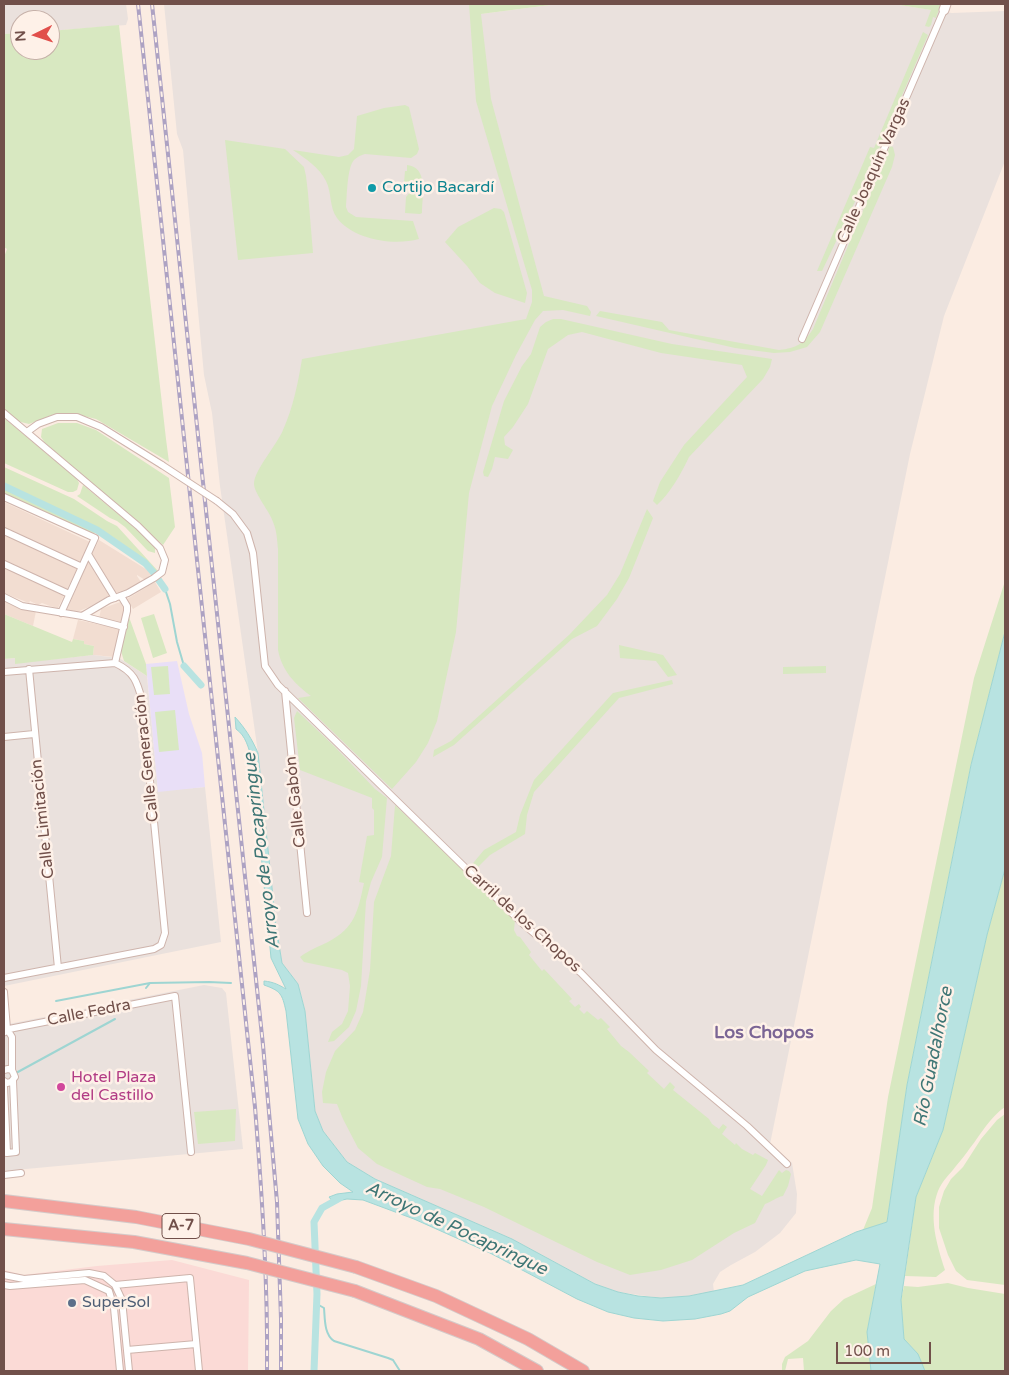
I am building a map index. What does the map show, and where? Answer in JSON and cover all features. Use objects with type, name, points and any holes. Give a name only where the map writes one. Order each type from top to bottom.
[{"type":"highway","name":"A-7","points":[[4,1201],[155,1221],[249,1239],[356,1267],[436,1296],[528,1339],[583,1371]]},
{"type":"highway","name":"A-7","points":[[4,1229],[134,1242],[247,1263],[355,1291],[479,1339],[537,1371]]},
{"type":"street","name":"Calle Joaquín Vargas","points":[[802,339],[945,7]]},
{"type":"street","points":[[4,413],[138,526],[160,548],[165,560],[158,575],[128,593],[109,600],[82,616]]},
{"type":"street","name":"Carril de los Chopos","points":[[27,432],[38,424],[58,417],[77,417],[101,427],[217,501],[233,514],[247,533],[253,554],[265,666],[278,685],[522,923],[581,973],[656,1050],[747,1126],[786,1164]]},
{"type":"street","points":[[4,497],[96,538],[60,613]]},
{"type":"street","points":[[4,531],[82,567]]},
{"type":"street","points":[[4,672],[115,663],[127,606],[118,597],[88,554]]},
{"type":"street","points":[[4,564],[69,594]]},
{"type":"street","points":[[4,597],[22,606],[82,616],[124,627]]},
{"type":"street","name":"Calle Generación","points":[[58,968],[154,949],[161,945],[165,933],[142,700],[138,683],[126,668],[115,663]]},
{"type":"street","name":"Calle Limitación","points":[[29,669],[58,968]]},
{"type":"street","name":"Calle Gabón","points":[[285,692],[307,913]]},
{"type":"street","points":[[4,737],[34,734]]},
{"type":"street","points":[[4,978],[58,968]]},
{"type":"street","points":[[4,992],[5,1031],[12,1037],[12,1070],[15,1074],[13,1081],[16,1152],[7,1153],[4,1087]]},
{"type":"street","name":"Calle Fedra","points":[[5,1031],[175,996],[191,1152]]},
{"type":"street","points":[[4,1070],[12,1070]]},
{"type":"street","points":[[4,1081],[9,1083],[13,1081]]},
{"type":"street","points":[[4,1175],[21,1173]]},
{"type":"street","points":[[4,1274],[24,1279],[89,1273],[104,1276],[115,1285],[122,1300],[129,1371]]},
{"type":"street","points":[[115,1285],[190,1278],[199,1371]]},
{"type":"street","points":[[4,1285],[86,1280],[109,1291],[114,1308],[120,1371]]},
{"type":"street","points":[[127,1350],[196,1344]]},
{"type":"shaded area","points":[[4,4],[126,4],[128,19],[126,25],[60,30],[60,10],[10,10],[10,34],[4,34]]},
{"type":"shaded area","points":[[164,4],[475,4],[481,14],[558,4],[893,4],[952,13],[1005,11],[1005,161],[944,316],[910,454],[770,1144],[792,1163],[797,1194],[796,1213],[780,1233],[755,1252],[720,1272],[713,1284],[714,1292],[661,1298],[618,1292],[595,1284],[512,1239],[375,1179],[347,1162],[323,1131],[315,1111],[305,1010],[298,984],[282,963],[276,926],[258,753],[220,486],[212,413],[204,375],[183,150],[177,134]]},
{"type":"shaded area","points":[[4,502],[90,542],[58,608],[42,603],[38,605],[30,601],[29,603],[4,593]]},
{"type":"shaded area","points":[[99,540],[151,574],[145,580],[137,575],[141,582],[132,588],[115,593],[92,554]]},
{"type":"shaded area","points":[[88,562],[91,562],[110,595],[77,612],[67,610]]},
{"type":"shaded area","points":[[155,582],[161,592],[133,609],[127,599]]},
{"type":"shaded area","points":[[4,601],[17,607],[36,611],[33,626],[4,614]]},
{"type":"shaded area","points":[[120,602],[124,609],[121,624],[99,619],[101,609]]},
{"type":"shaded area","points":[[78,620],[120,629],[114,657],[93,655],[94,646],[84,644],[84,641],[73,639]]},
{"type":"shaded area","points":[[93,655],[119,658],[147,676],[158,791],[205,787],[221,942],[4,986],[4,659],[15,658],[16,663]]},
{"type":"shaded area","points":[[177,661],[189,714],[202,753],[205,787],[158,792],[146,664]]},
{"type":"shaded area","points":[[204,985],[222,988],[226,993],[243,1149],[4,1171],[4,1025]]},
{"type":"shaded area","points":[[172,1260],[249,1280],[248,1371],[4,1371],[4,1270],[23,1275],[97,1266]]},
{"type":"green space","points":[[469,4],[558,4],[481,14],[491,99],[544,296],[587,306],[591,312],[590,316],[563,310],[543,311],[535,320],[516,355],[492,406],[469,493],[456,632],[437,721],[428,743],[416,762],[392,789],[298,698],[311,696],[286,671],[280,658],[278,650],[277,536],[271,518],[254,484],[258,472],[287,422],[295,395],[302,359],[526,319],[532,302],[532,290],[476,101]]},
{"type":"green space","points":[[893,4],[941,4],[936,18],[933,17],[929,27],[925,26],[931,10]]},
{"type":"green space","points":[[119,25],[169,462],[96,419],[71,413],[55,414],[29,424],[17,421],[4,410],[4,257],[7,249],[4,247],[4,34],[10,34],[10,60],[60,60],[60,30]]},
{"type":"green space","points":[[923,32],[928,35],[869,172],[822,271],[817,271],[870,147],[874,148]]},
{"type":"green space","points":[[405,105],[409,107],[419,149],[417,154],[411,158],[365,154],[356,158],[350,169],[346,207],[348,212],[356,217],[413,221],[419,239],[398,242],[375,239],[353,232],[344,226],[334,214],[328,186],[323,176],[312,164],[293,150],[339,157],[348,155],[354,149],[357,116],[384,108]]},
{"type":"green space","points":[[225,140],[285,149],[304,167],[313,253],[238,260]]},
{"type":"green space","points":[[890,146],[893,147],[895,155],[892,167],[820,332],[807,347],[790,352],[774,353],[735,348],[596,316],[600,311],[662,322],[669,330],[779,350],[791,348],[799,344],[813,329]]},
{"type":"green space","points":[[407,165],[419,171],[423,184],[422,213],[420,214],[405,213],[406,197],[421,182],[416,181],[408,192],[403,194]]},
{"type":"green space","points":[[494,208],[501,209],[504,212],[527,293],[525,303],[495,293],[480,283],[445,242],[458,227]]},
{"type":"green space","points":[[553,319],[561,319],[672,344],[772,359],[763,379],[689,457],[667,494],[657,505],[653,501],[660,482],[684,445],[747,377],[742,365],[661,353],[582,332],[568,335],[548,349],[528,404],[504,437],[505,445],[513,450],[508,459],[495,457],[488,477],[484,476],[483,472],[504,401],[522,366],[531,354],[540,327]]},
{"type":"green space","points":[[4,418],[77,479],[79,483],[77,490],[68,492],[4,463]]},
{"type":"green space","points":[[58,423],[77,423],[96,430],[169,478],[175,527],[163,545],[45,443],[41,437],[42,429]]},
{"type":"green space","points":[[4,467],[74,499],[117,526],[158,571],[156,572],[127,547],[95,526],[4,484]]},
{"type":"green space","points":[[83,485],[147,538],[155,547],[155,553],[148,551],[117,521],[77,496],[80,494]]},
{"type":"green space","points":[[4,489],[96,532],[92,535],[4,494]]},
{"type":"green space","points":[[647,509],[653,518],[629,578],[617,599],[597,626],[572,639],[454,745],[433,757],[434,750],[451,741],[569,635],[607,595],[620,574]]},
{"type":"green space","points":[[1005,581],[1005,632],[971,765],[907,1085],[887,1222],[863,1230],[872,1208],[888,1097],[974,678]]},
{"type":"green space","points":[[4,614],[72,642],[73,639],[84,641],[84,644],[94,646],[93,655],[15,664],[15,658],[4,659]]},
{"type":"green space","points":[[154,614],[167,653],[153,658],[141,618]]},
{"type":"green space","points":[[129,617],[146,664],[147,676],[124,661],[121,651]]},
{"type":"green space","points":[[619,645],[663,655],[677,675],[668,677],[656,661],[620,658]]},
{"type":"green space","points":[[168,666],[170,694],[154,695],[151,667]]},
{"type":"green space","points":[[826,666],[826,673],[783,674],[783,667]]},
{"type":"green space","points":[[672,680],[673,684],[619,698],[534,792],[527,815],[525,834],[490,855],[473,872],[469,868],[484,850],[516,832],[520,815],[534,780],[613,693]]},
{"type":"green space","points":[[175,710],[179,750],[159,752],[155,712]]},
{"type":"green space","points":[[297,711],[375,789],[387,798],[382,857],[371,882],[366,901],[361,986],[356,1011],[349,1027],[334,1041],[328,1042],[332,1032],[342,1024],[348,1011],[350,986],[348,973],[304,962],[300,957],[337,937],[350,925],[354,918],[364,883],[359,882],[367,836],[374,835],[374,810],[372,808],[372,798],[300,770],[294,718]]},
{"type":"green space","points":[[395,805],[515,920],[514,930],[531,952],[529,955],[542,971],[544,969],[572,999],[569,1001],[575,1007],[579,1004],[581,1007],[579,1009],[584,1014],[587,1011],[598,1020],[601,1018],[610,1027],[607,1029],[621,1046],[649,1071],[647,1073],[664,1089],[670,1082],[675,1087],[673,1090],[709,1119],[712,1124],[719,1129],[723,1124],[727,1127],[722,1134],[735,1145],[736,1143],[753,1155],[755,1153],[768,1160],[750,1189],[762,1196],[779,1170],[782,1173],[786,1170],[789,1171],[791,1174],[783,1196],[765,1204],[755,1223],[734,1233],[692,1260],[661,1270],[630,1275],[597,1262],[484,1207],[440,1189],[427,1187],[377,1164],[358,1148],[337,1104],[323,1103],[322,1092],[326,1072],[335,1051],[355,1030],[363,1012],[370,970],[374,902],[391,856]]},
{"type":"green space","points":[[1005,869],[1005,1107],[990,1121],[938,1191],[935,1201],[934,1221],[945,1270],[936,1277],[905,1276],[916,1197],[943,1130],[987,935]]},
{"type":"green space","points":[[236,1109],[235,1141],[198,1144],[194,1112]]},
{"type":"green space","points":[[1005,1114],[1005,1285],[967,1280],[956,1271],[948,1255],[939,1228],[939,1207],[944,1191],[951,1179],[963,1167],[981,1139],[997,1120]]},
{"type":"green space","points":[[948,1283],[1005,1294],[1005,1371],[925,1371],[918,1354],[904,1339],[901,1300],[904,1286],[918,1287]]},
{"type":"green space","points":[[876,1284],[867,1332],[871,1371],[804,1371],[803,1358],[788,1359],[785,1371],[782,1371],[785,1357],[808,1341],[831,1311],[844,1299]]},
{"type":"water","name":"Río Guadalhorce","points":[[1005,632],[1005,869],[987,935],[943,1130],[916,1197],[901,1300],[904,1339],[918,1354],[925,1371],[871,1371],[867,1332],[880,1264],[856,1260],[805,1271],[748,1297],[730,1311],[721,1314],[695,1319],[663,1321],[634,1318],[608,1312],[577,1299],[490,1253],[414,1219],[363,1200],[347,1199],[333,1202],[329,1197],[353,1192],[340,1183],[323,1166],[308,1144],[298,1119],[285,1005],[277,991],[264,985],[264,981],[268,981],[286,989],[271,958],[252,759],[244,738],[236,729],[235,717],[248,734],[258,753],[276,926],[282,963],[298,984],[305,1011],[315,1111],[323,1131],[347,1162],[375,1179],[512,1239],[595,1284],[618,1292],[638,1296],[661,1298],[689,1296],[743,1285],[856,1232],[887,1222],[907,1085],[971,765]]},
{"type":"waterway","name":"Arroyo de Pocapringue","points":[[4,486],[97,530],[145,563],[165,589]]},
{"type":"waterway","name":"Arroyo de Pocapringue","points":[[165,589],[184,666]]},
{"type":"waterway","name":"Arroyo de Pocapringue","points":[[184,666],[201,685]]},
{"type":"waterway","points":[[146,988],[150,983],[231,983]]},
{"type":"waterway","points":[[56,1001],[150,983]]},
{"type":"waterway","points":[[16,1073],[115,1019]]},
{"type":"waterway","points":[[314,1371],[317,1294],[314,1222],[322,1208],[340,1198]]},
{"type":"waterway","points":[[317,1304],[324,1308],[328,1334],[334,1341],[393,1360],[400,1371]]},
{"type":"railway","points":[[138,4],[255,1107],[264,1239],[267,1371]]},
{"type":"railway","points":[[152,4],[263,1045],[277,1202],[281,1371]]},
{"type":"place","name":"Cortijo Bacardí","points":[[372,188]]},
{"type":"place","name":"Hotel Plaza del Castillo","points":[[61,1087]]},
{"type":"place","name":"SuperSol","points":[[72,1303]]},
{"type":"district","name":"Los Chopos","points":[[764,1033]]}]
